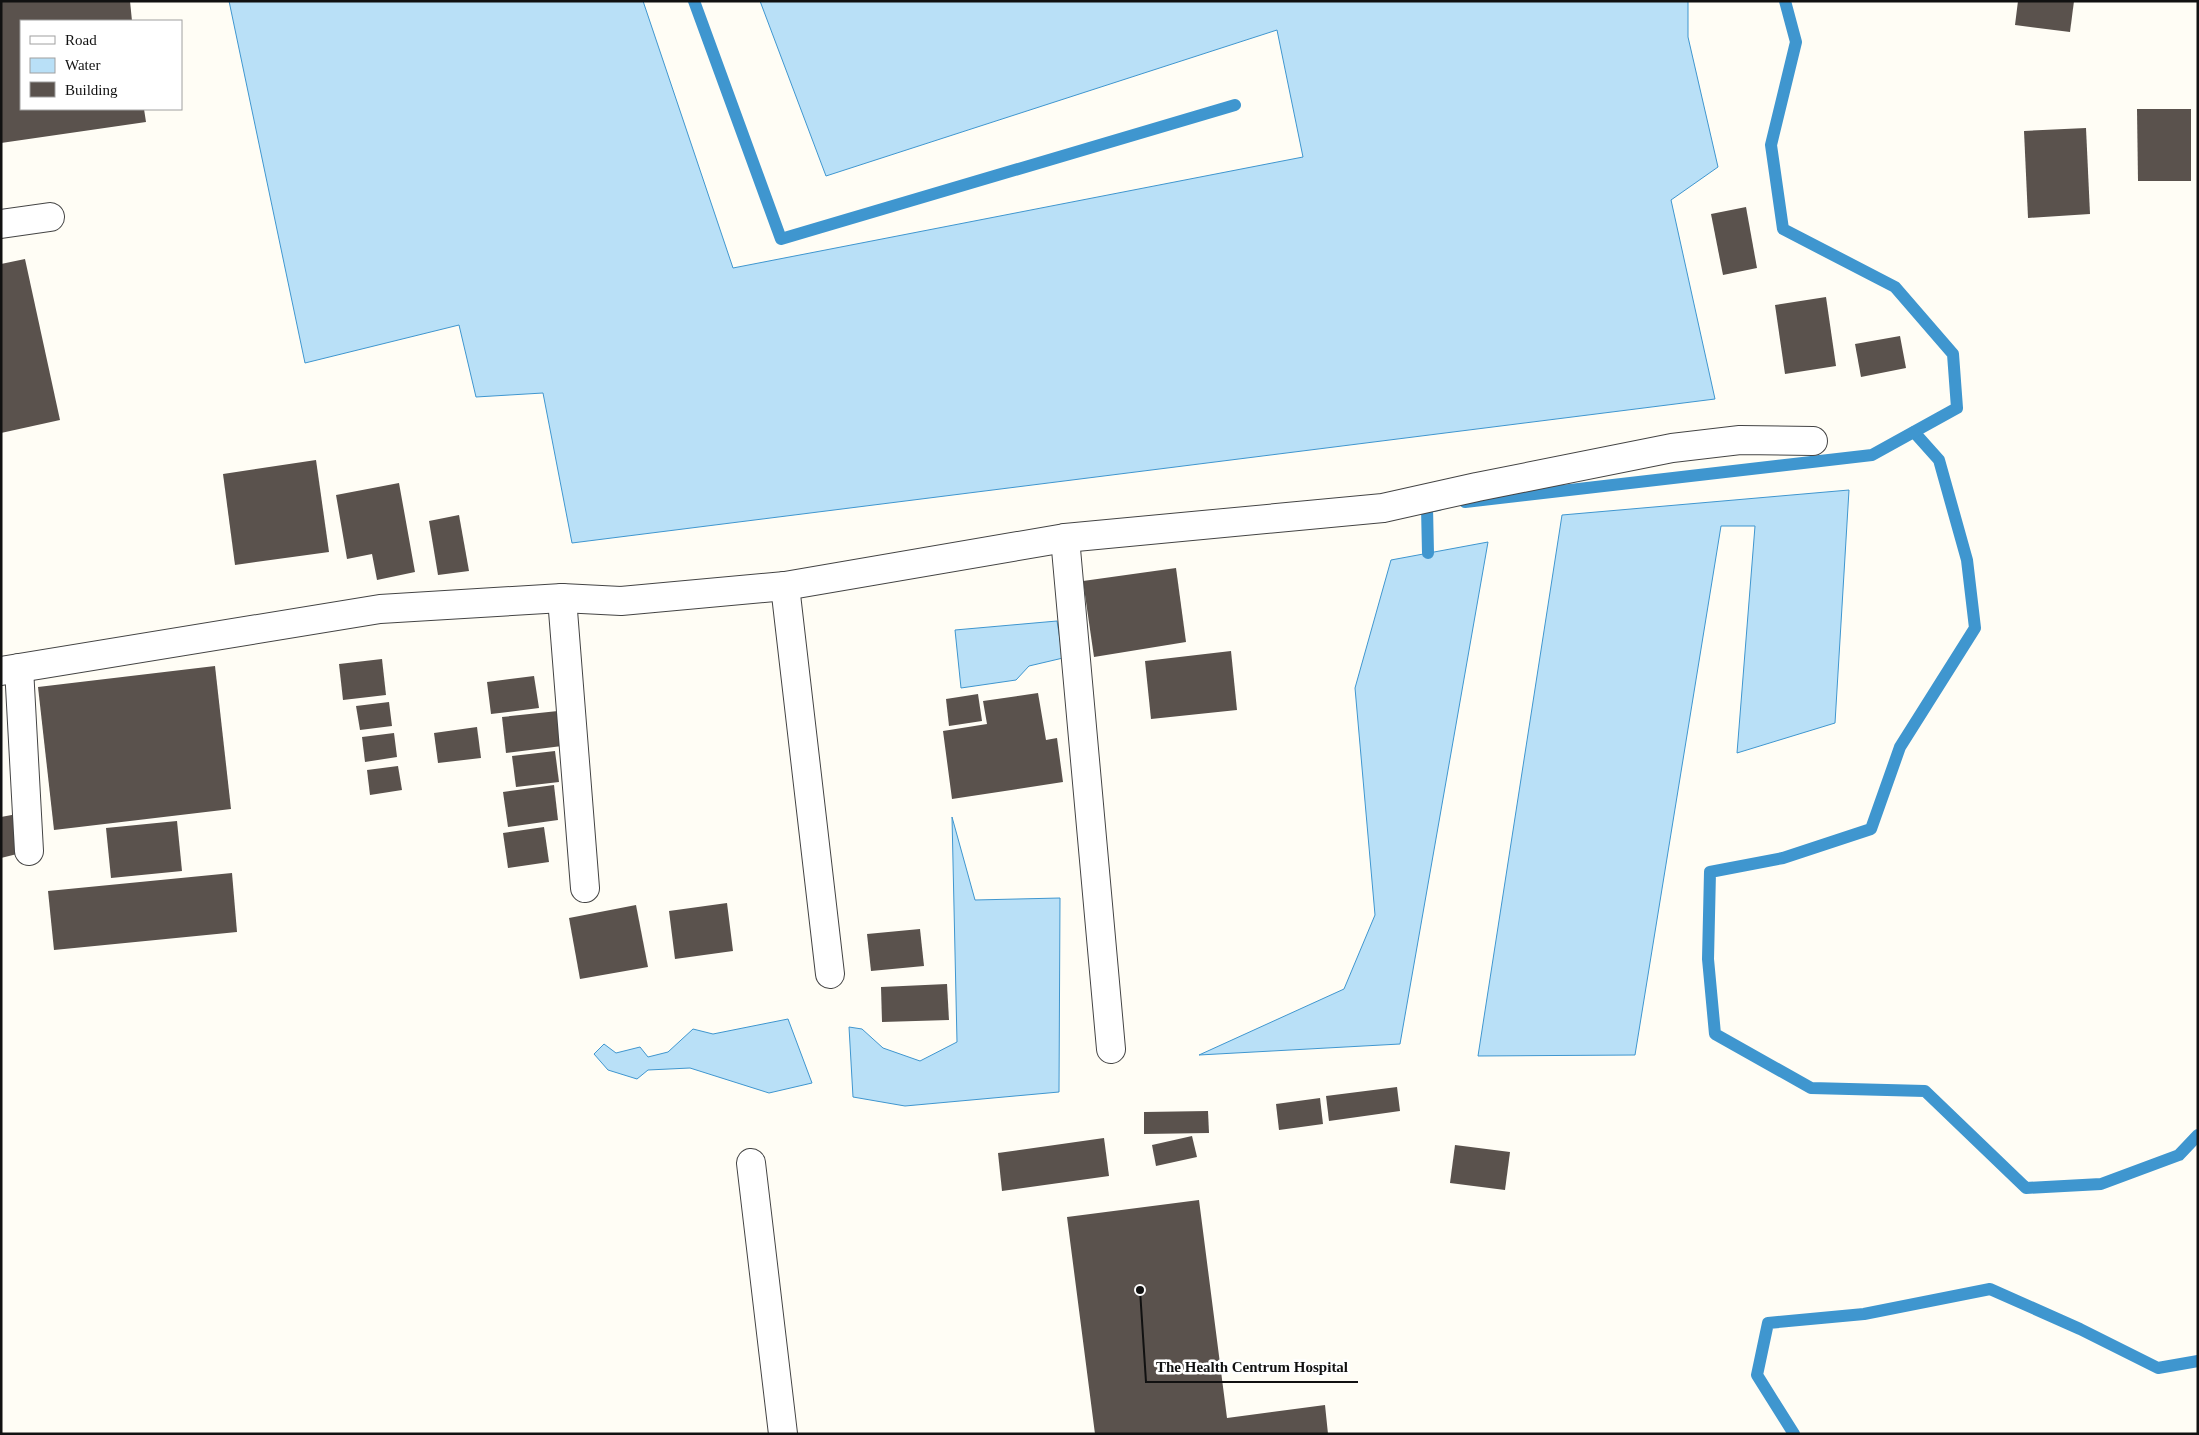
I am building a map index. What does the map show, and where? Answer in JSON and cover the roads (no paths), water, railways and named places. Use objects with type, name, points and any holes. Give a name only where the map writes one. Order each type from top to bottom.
[{"type":"street","points":[[1,224],[50,217]]},
{"type":"street","points":[[28,851],[10,669],[380,609],[562,598],[620,601],[785,586],[1065,538],[1383,508],[1672,448],[1740,440],[1813,441]]},
{"type":"street","points":[[1065,538],[1112,1050]]},
{"type":"street","points":[[785,586],[830,974]]},
{"type":"street","points":[[562,598],[585,888]]},
{"type":"street","points":[[751,1163],[783,1434]]},
{"type":"water","points":[[229,1],[643,1],[733,268],[1303,157],[1277,30],[826,176],[760,1],[1688,1],[1688,37],[1718,167],[1671,200],[1715,399],[572,543],[543,393],[476,397],[459,325],[305,363]]},
{"type":"water","points":[[1849,490],[1835,723],[1737,753],[1755,526],[1721,526],[1635,1055],[1478,1056],[1562,515]]},
{"type":"water","points":[[1488,542],[1400,1044],[1199,1055],[1344,989],[1375,915],[1355,688],[1391,560]]},
{"type":"water","points":[[1057,621],[1063,658],[1029,666],[1016,680],[961,688],[955,630]]},
{"type":"water","points":[[952,817],[975,900],[1060,898],[1059,1092],[905,1106],[853,1097],[849,1027],[862,1029],[883,1048],[920,1061],[957,1042]]},
{"type":"water","points":[[788,1019],[812,1083],[769,1093],[690,1068],[648,1070],[637,1079],[608,1070],[594,1054],[604,1044],[616,1053],[640,1047],[648,1057],[668,1052],[693,1029],[713,1034]]},
{"type":"waterway","points":[[694,1],[781,239],[1235,105]]},
{"type":"waterway","points":[[1465,502],[1872,455],[1957,408],[1953,354],[1895,287],[1783,229],[1771,145],[1796,42],[1785,1]]},
{"type":"waterway","points":[[1914,432],[1939,460],[1967,560],[1975,628],[1900,747],[1871,829],[1783,858],[1710,872],[1708,959],[1715,1034],[1811,1088],[1925,1091],[2026,1188],[2101,1184],[2179,1155],[2198,1135]]},
{"type":"waterway","points":[[1428,553],[1427,507],[1438,505]]},
{"type":"waterway","points":[[1794,1434],[1757,1375],[1768,1323],[1864,1314],[1990,1289],[2080,1329],[2158,1368],[2198,1361]]},
{"type":"place","name":"The Health Centrum Hospital","points":[[1140,1290]]}]
